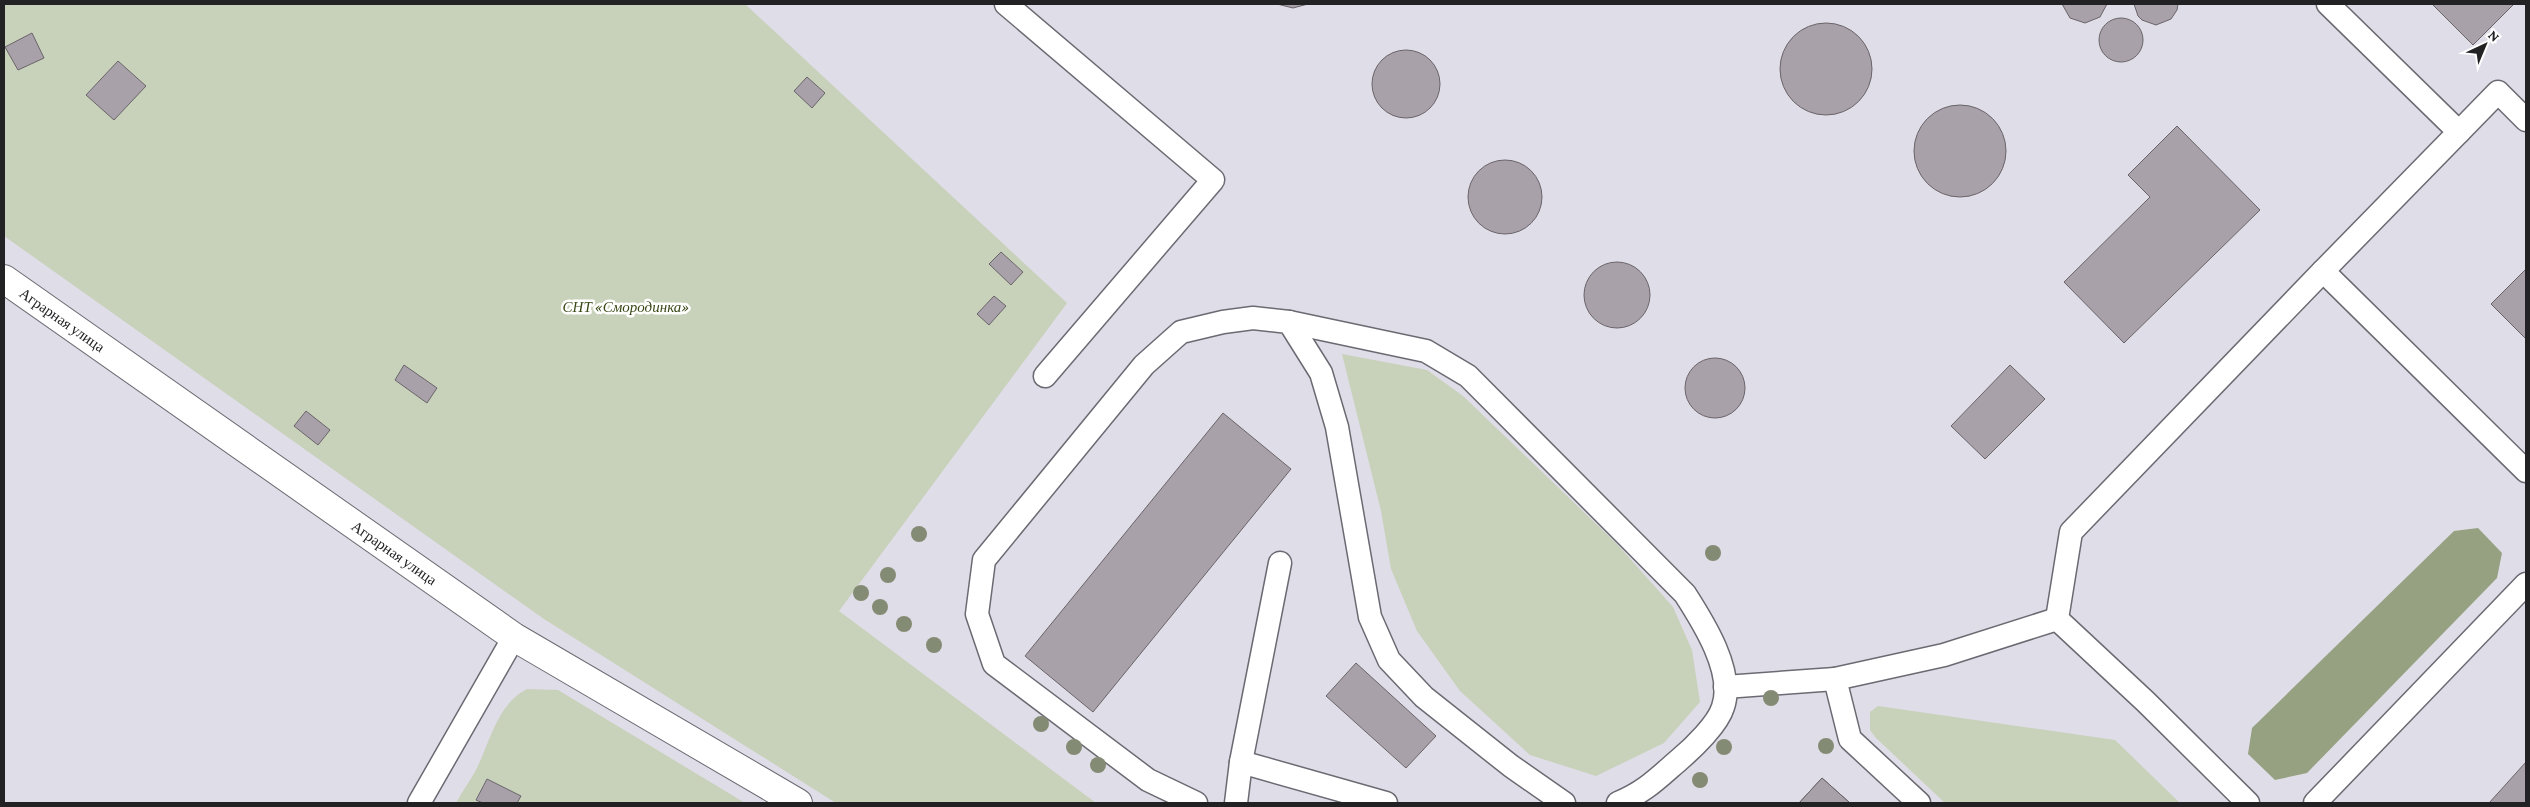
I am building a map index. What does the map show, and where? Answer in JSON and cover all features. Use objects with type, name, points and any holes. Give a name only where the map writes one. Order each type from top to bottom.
[{"type":"street","name":"Аграрная улица","points":[[4,279],[514,637],[798,803]]},
{"type":"lane","points":[[1006,4],[1213,180],[1045,376]]},
{"type":"lane","points":[[2328,4],[2459,132]]},
{"type":"lane","points":[[2057,619],[2071,532],[2498,92],[2526,120]]},
{"type":"lane","points":[[2323,271],[2526,471]]},
{"type":"lane","points":[[1196,803],[1148,780],[994,664],[977,614],[984,560],[1144,365],[1181,332],[1223,322],[1253,318],[1288,322],[1426,351],[1468,376],[1686,594],[1706,626],[1722,664],[1725,687],[1723,707],[1699,743],[1641,793],[1618,803]]},
{"type":"lane","points":[[1288,322],[1321,374],[1332,409],[1337,427],[1370,617],[1389,660],[1424,697],[1511,766],[1564,803]]},
{"type":"lane","points":[[1236,803],[1241,762],[1280,562]]},
{"type":"lane","points":[[2315,803],[2526,584]]},
{"type":"lane","points":[[1725,687],[1835,679],[1944,655],[2057,619]]},
{"type":"lane","points":[[2057,619],[2146,702],[2248,803]]},
{"type":"lane","points":[[419,803],[514,637]]},
{"type":"lane","points":[[1835,679],[1850,739],[1920,803]]},
{"type":"lane","points":[[1241,762],[1386,803]]},
{"type":"green space","name":"СНТ «Смородинка»","points":[[4,4],[745,4],[1067,303],[839,611],[1096,803],[836,803],[544,619],[4,236]]},
{"type":"green space","points":[[1342,354],[1427,370],[1463,396],[1617,544],[1673,607],[1692,650],[1700,702],[1664,743],[1596,776],[1530,755],[1460,691],[1417,631],[1391,569],[1381,511]]},
{"type":"green space","points":[[2478,528],[2502,553],[2497,578],[2307,773],[2275,780],[2248,754],[2252,728],[2454,531]]},
{"type":"green space","points":[[527,689],[558,690],[745,803],[517,803],[520,796],[487,779],[476,799],[483,803],[456,803],[476,770],[501,714],[508,704]]},
{"type":"green space","points":[[1878,706],[2115,740],[2180,803],[1945,803],[1876,738],[1870,730],[1870,712]]},
{"type":"building","points":[[1277,4],[1308,4],[1293,8]]},
{"type":"building","points":[[2062,4],[2107,4],[2100,17],[2085,23],[2070,18]]},
{"type":"building","points":[[2134,4],[2178,4],[2177,10],[2171,19],[2156,25],[2142,20],[2138,16]]},
{"type":"building","points":[[2432,4],[2514,4],[2473,45]]},
{"type":"building","points":[[2125,18],[2137,24],[2142,31],[2142,49],[2137,56],[2130,61],[2117,62],[2105,56],[2100,49],[2099,36],[2105,24],[2112,19]]},
{"type":"building","points":[[1817,23],[1835,23],[1852,30],[1865,43],[1872,60],[1872,78],[1865,95],[1852,108],[1835,115],[1817,115],[1800,108],[1787,95],[1780,78],[1780,60],[1787,43],[1800,30]]},
{"type":"building","points":[[32,33],[44,58],[18,70],[5,47]]},
{"type":"building","points":[[1413,50],[1425,56],[1434,65],[1440,77],[1438,97],[1430,108],[1413,118],[1399,118],[1382,108],[1374,97],[1372,77],[1382,60],[1393,52]]},
{"type":"building","points":[[118,61],[146,86],[114,120],[86,95]]},
{"type":"building","points":[[807,77],[825,93],[812,108],[794,91]]},
{"type":"building","points":[[1960,105],[1978,108],[1993,118],[2003,133],[2006,151],[2003,169],[1993,184],[1978,194],[1960,197],[1942,194],[1927,184],[1917,169],[1914,151],[1917,133],[1927,118],[1942,108]]},
{"type":"building","points":[[2177,126],[2260,210],[2124,343],[2064,282],[2150,197],[2128,175]]},
{"type":"building","points":[[1505,160],[1519,163],[1531,171],[1539,183],[1542,197],[1539,211],[1531,223],[1519,231],[1505,234],[1491,231],[1479,223],[1471,211],[1468,197],[1471,183],[1479,171],[1491,163]]},
{"type":"building","points":[[1001,252],[1023,272],[1011,285],[989,264]]},
{"type":"building","points":[[1617,262],[1630,265],[1640,272],[1647,282],[1650,295],[1647,308],[1640,318],[1630,325],[1617,328],[1604,325],[1594,318],[1587,308],[1584,295],[1587,282],[1594,272],[1604,265]]},
{"type":"building","points":[[2526,269],[2526,339],[2491,304]]},
{"type":"building","points":[[994,296],[1006,306],[989,325],[977,314]]},
{"type":"building","points":[[1715,358],[1732,363],[1740,371],[1745,388],[1740,405],[1732,413],[1715,418],[1698,413],[1690,405],[1685,388],[1690,371],[1698,363]]},
{"type":"building","points":[[404,365],[437,388],[427,403],[395,380]]},
{"type":"building","points":[[2010,365],[2045,399],[1985,459],[1951,426]]},
{"type":"building","points":[[306,411],[330,430],[318,445],[294,426]]},
{"type":"building","points":[[1223,413],[1291,469],[1093,712],[1025,656]]},
{"type":"building","points":[[1356,663],[1436,736],[1406,768],[1326,696]]},
{"type":"building","points":[[2526,762],[2526,803],[2489,803]]},
{"type":"building","points":[[1822,778],[1850,803],[1799,803]]},
{"type":"building","points":[[1822,778],[1850,803],[1799,803]]},
{"type":"building","points":[[487,779],[521,796],[517,803],[483,803],[476,800]]}]
